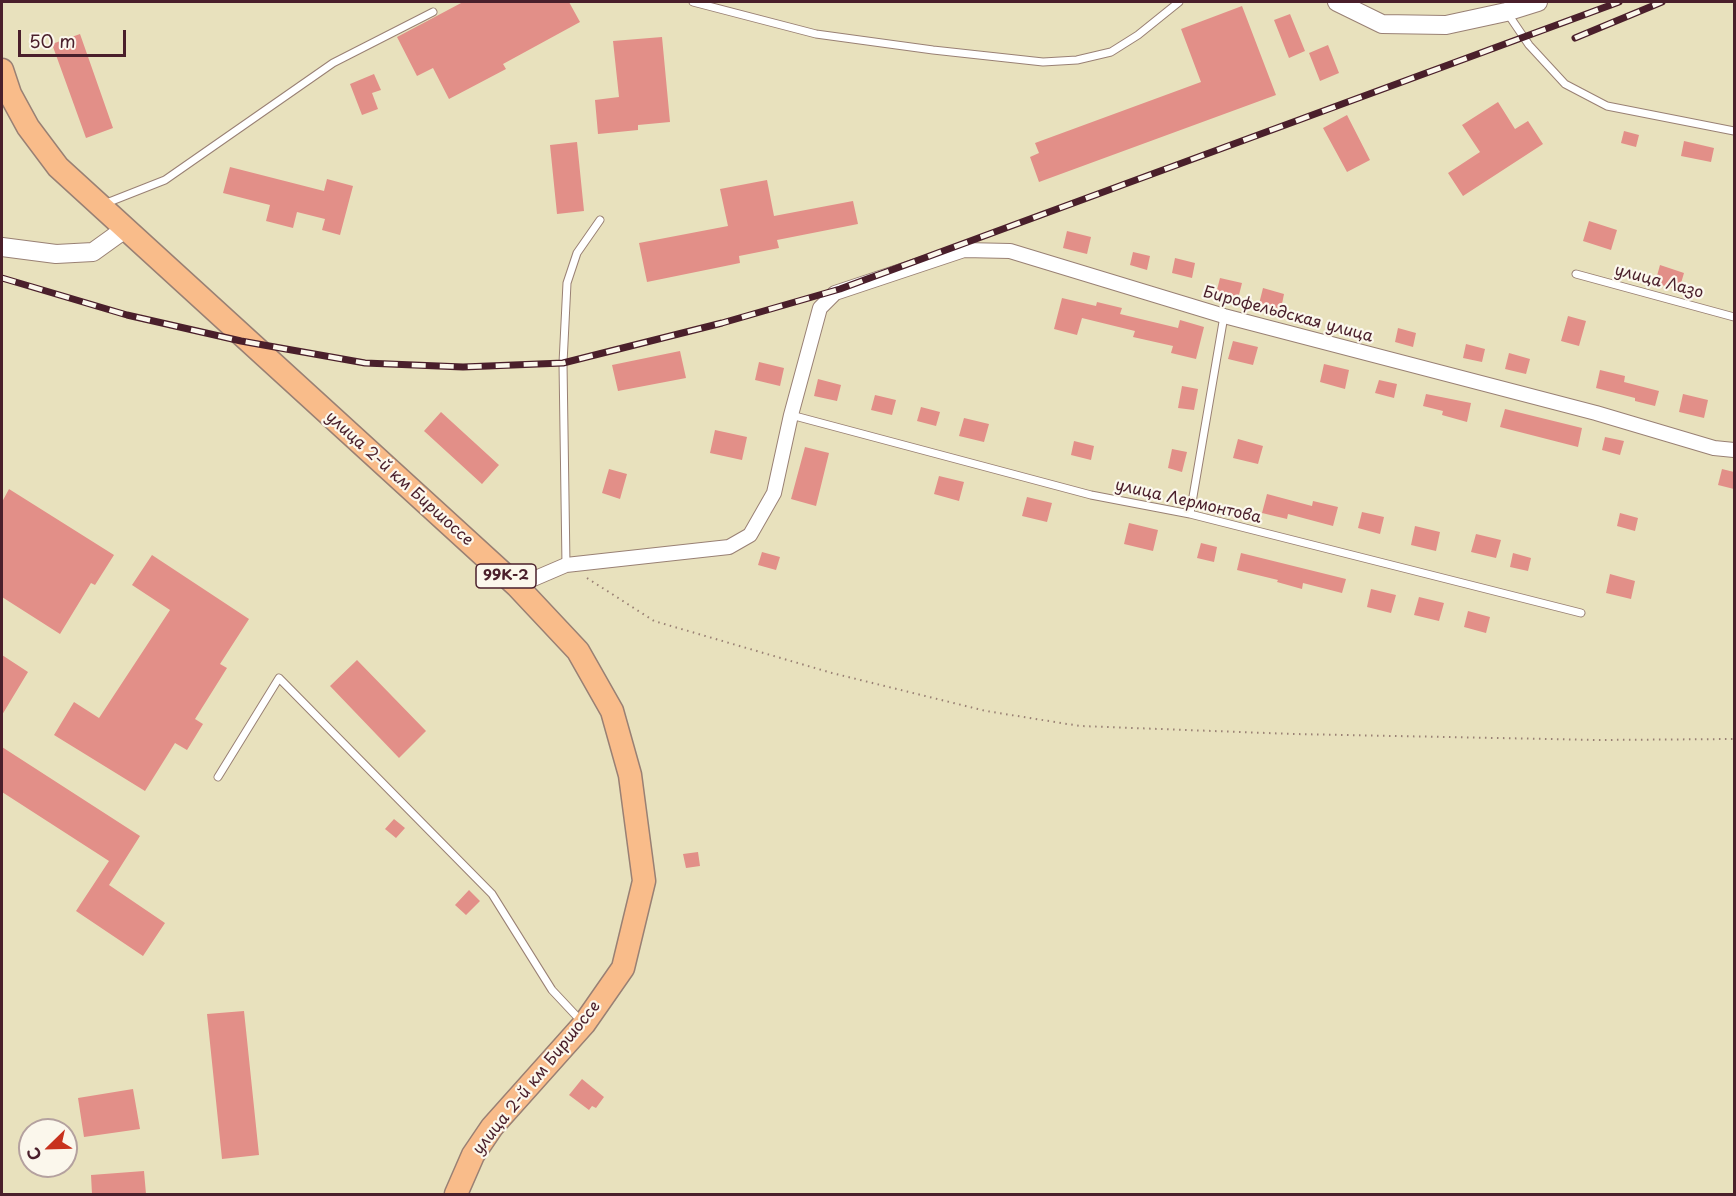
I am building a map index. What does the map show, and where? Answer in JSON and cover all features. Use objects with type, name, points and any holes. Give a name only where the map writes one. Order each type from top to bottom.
[{"type":"main road","name":"улица 2-й км Биршоссе","points":[[2,70],[10,94],[28,127],[58,167],[518,586],[578,651],[612,711],[630,775],[644,881],[623,968],[584,1024],[492,1127],[473,1155],[456,1194]]},
{"type":"street","points":[[1337,2],[1382,24],[1446,25],[1506,12],[1538,2]]},
{"type":"street","points":[[2,247],[56,254],[93,252],[125,229]]},
{"type":"street","name":"Бирофельдская улица","points":[[791,415],[820,308],[836,293],[964,250],[1010,251],[1224,316],[1596,413],[1714,448],[1734,450]]},
{"type":"street","points":[[518,586],[566,565],[729,548],[750,535],[774,493],[791,415]]},
{"type":"lane","points":[[693,2],[816,34],[1043,62],[1077,60],[1111,52],[1138,35],[1179,2]]},
{"type":"lane","points":[[99,206],[165,180],[333,63],[433,12]]},
{"type":"lane","points":[[1506,12],[1529,45],[1565,84],[1607,106],[1734,131]]},
{"type":"lane","points":[[566,565],[563,363],[567,283],[577,253],[600,220]]},
{"type":"lane","name":"улица Лазо","points":[[1576,274],[1734,317]]},
{"type":"lane","points":[[1190,514],[1224,316]]},
{"type":"lane","name":"улица Лермонтова","points":[[791,415],[1091,495],[1190,514],[1581,612]]},
{"type":"lane","points":[[218,777],[279,678],[492,894],[552,990],[584,1024]]},
{"type":"path","points":[[566,565],[654,621],[865,682],[986,711],[1080,726],[1293,734],[1576,740],[1734,739]]},
{"type":"building","points":[[463,2],[569,2],[580,22],[503,64],[506,69],[449,99],[433,68],[417,76],[397,37]]},
{"type":"building","points":[[1242,6],[1276,95],[1039,182],[1030,157],[1039,153],[1035,143],[1201,82],[1181,29]]},
{"type":"building","points":[[1290,14],[1305,51],[1289,58],[1274,20]]},
{"type":"building","points":[[80,34],[113,128],[86,138],[52,44]]},
{"type":"building","points":[[662,37],[670,122],[638,125],[638,130],[598,134],[595,100],[619,97],[613,41]]},
{"type":"building","points":[[1328,45],[1339,73],[1320,81],[1309,53]]},
{"type":"building","points":[[374,74],[381,90],[372,93],[378,109],[362,115],[350,84]]},
{"type":"building","points":[[1498,102],[1515,129],[1528,121],[1543,144],[1463,196],[1448,173],[1480,152],[1462,125]]},
{"type":"building","points":[[1347,115],[1370,160],[1347,172],[1323,128]]},
{"type":"building","points":[[1624,131],[1639,135],[1636,147],[1621,143]]},
{"type":"building","points":[[1684,141],[1714,148],[1711,162],[1681,156]]},
{"type":"building","points":[[577,142],[584,211],[557,214],[550,145]]},
{"type":"building","points":[[230,167],[324,191],[327,179],[353,186],[340,235],[322,230],[325,219],[297,212],[293,228],[266,221],[270,205],[223,193]]},
{"type":"building","points":[[767,180],[774,216],[853,201],[858,224],[777,240],[779,248],[739,256],[740,263],[647,282],[639,243],[728,226],[720,189]]},
{"type":"building","points":[[1589,221],[1617,230],[1611,250],[1583,241]]},
{"type":"building","points":[[1067,231],[1091,237],[1087,254],[1063,248]]},
{"type":"building","points":[[1133,252],[1150,256],[1147,270],[1130,265]]},
{"type":"building","points":[[1175,258],[1195,263],[1192,278],[1172,273]]},
{"type":"building","points":[[1660,265],[1684,273],[1679,290],[1655,283]]},
{"type":"building","points":[[1220,278],[1242,283],[1238,299],[1216,294]]},
{"type":"building","points":[[1263,288],[1284,294],[1281,309],[1259,304]]},
{"type":"building","points":[[1062,298],[1096,306],[1097,302],[1122,308],[1120,314],[1178,328],[1180,320],[1204,327],[1196,359],[1171,353],[1173,346],[1133,337],[1135,331],[1082,318],[1077,335],[1054,329]]},
{"type":"building","points":[[1568,316],[1586,321],[1579,346],[1561,341]]},
{"type":"building","points":[[1398,328],[1416,333],[1413,347],[1395,342]]},
{"type":"building","points":[[1233,341],[1258,347],[1253,365],[1228,359]]},
{"type":"building","points":[[1466,344],[1485,349],[1482,362],[1463,358]]},
{"type":"building","points":[[680,351],[686,378],[618,391],[612,365]]},
{"type":"building","points":[[1509,353],[1530,359],[1526,374],[1505,369]]},
{"type":"building","points":[[759,362],[784,368],[780,386],[755,380]]},
{"type":"building","points":[[1324,364],[1349,370],[1345,389],[1320,382]]},
{"type":"building","points":[[1600,370],[1625,376],[1624,382],[1659,391],[1655,406],[1635,401],[1635,398],[1596,388]]},
{"type":"building","points":[[818,379],[841,385],[837,401],[814,396]]},
{"type":"building","points":[[1379,380],[1397,384],[1394,398],[1375,393]]},
{"type":"building","points":[[1182,386],[1198,389],[1194,410],[1178,408]]},
{"type":"building","points":[[1426,394],[1471,403],[1467,422],[1442,415],[1443,411],[1423,406]]},
{"type":"building","points":[[1683,394],[1708,400],[1704,418],[1679,412]]},
{"type":"building","points":[[875,395],[896,400],[892,415],[871,410]]},
{"type":"building","points":[[921,407],[940,412],[936,426],[917,421]]},
{"type":"building","points":[[1505,409],[1582,428],[1578,447],[1500,427]]},
{"type":"building","points":[[441,412],[499,465],[482,484],[424,431]]},
{"type":"building","points":[[964,418],[989,424],[984,442],[959,436]]},
{"type":"building","points":[[715,430],[747,437],[742,460],[710,453]]},
{"type":"building","points":[[1605,437],[1624,441],[1620,455],[1602,450]]},
{"type":"building","points":[[1238,439],[1263,446],[1258,464],[1233,458]]},
{"type":"building","points":[[1074,441],[1094,446],[1091,460],[1071,455]]},
{"type":"building","points":[[805,447],[829,453],[816,506],[791,499]]},
{"type":"building","points":[[1172,449],[1187,452],[1182,472],[1168,468]]},
{"type":"building","points":[[609,469],[627,474],[620,499],[602,493]]},
{"type":"building","points":[[1722,469],[1734,472],[1734,489],[1718,485]]},
{"type":"building","points":[[939,476],[964,482],[959,501],[934,494]]},
{"type":"building","points":[[9,489],[114,555],[95,585],[91,583],[60,634],[2,597],[2,502]]},
{"type":"building","points":[[1267,494],[1312,506],[1313,501],[1338,507],[1333,526],[1288,514],[1287,519],[1262,513]]},
{"type":"building","points":[[1027,497],[1052,503],[1047,522],[1022,516]]},
{"type":"building","points":[[1362,512],[1384,517],[1380,534],[1358,528]]},
{"type":"building","points":[[1620,513],[1638,518],[1635,531],[1617,526]]},
{"type":"building","points":[[1129,523],[1158,530],[1153,551],[1124,544]]},
{"type":"building","points":[[1415,526],[1440,532],[1436,551],[1411,545]]},
{"type":"building","points":[[1476,534],[1501,540],[1496,558],[1471,552]]},
{"type":"building","points":[[1201,543],[1217,547],[1214,562],[1197,558]]},
{"type":"building","points":[[762,552],[780,557],[776,570],[758,565]]},
{"type":"building","points":[[1241,553],[1346,579],[1342,593],[1303,583],[1302,589],[1277,582],[1278,580],[1237,570]]},
{"type":"building","points":[[1513,553],[1531,558],[1528,571],[1510,567]]},
{"type":"building","points":[[152,555],[249,619],[220,664],[227,668],[195,719],[203,724],[187,750],[175,743],[145,791],[54,735],[74,702],[99,718],[170,610],[132,585]]},
{"type":"building","points":[[1610,574],[1635,581],[1631,599],[1606,593]]},
{"type":"building","points":[[1371,589],[1396,595],[1391,613],[1367,607]]},
{"type":"building","points":[[1419,597],[1444,603],[1439,621],[1414,615]]},
{"type":"building","points":[[1468,611],[1490,617],[1486,633],[1464,627]]},
{"type":"building","points":[[2,655],[28,672],[2,715]]},
{"type":"building","points":[[357,660],[426,731],[399,758],[330,686]]},
{"type":"building","points":[[2,747],[140,836],[109,885],[165,923],[143,956],[76,911],[109,861],[2,792]]},
{"type":"building","points":[[394,819],[405,828],[396,838],[385,829]]},
{"type":"building","points":[[698,852],[700,866],[686,868],[683,854]]},
{"type":"building","points":[[469,890],[480,901],[466,915],[455,905]]},
{"type":"building","points":[[244,1011],[259,1155],[222,1159],[207,1014]]},
{"type":"building","points":[[582,1079],[604,1097],[596,1108],[592,1106],[589,1110],[569,1095]]},
{"type":"building","points":[[133,1089],[140,1129],[84,1137],[78,1098]]},
{"type":"building","points":[[144,1171],[146,1194],[92,1194],[91,1175]]},
{"type":"railway","points":[[2,278],[127,315],[241,341],[365,363],[463,367],[563,363],[722,323],[840,289],[1619,2]]},
{"type":"railway","points":[[1575,38],[1662,2]]}]
